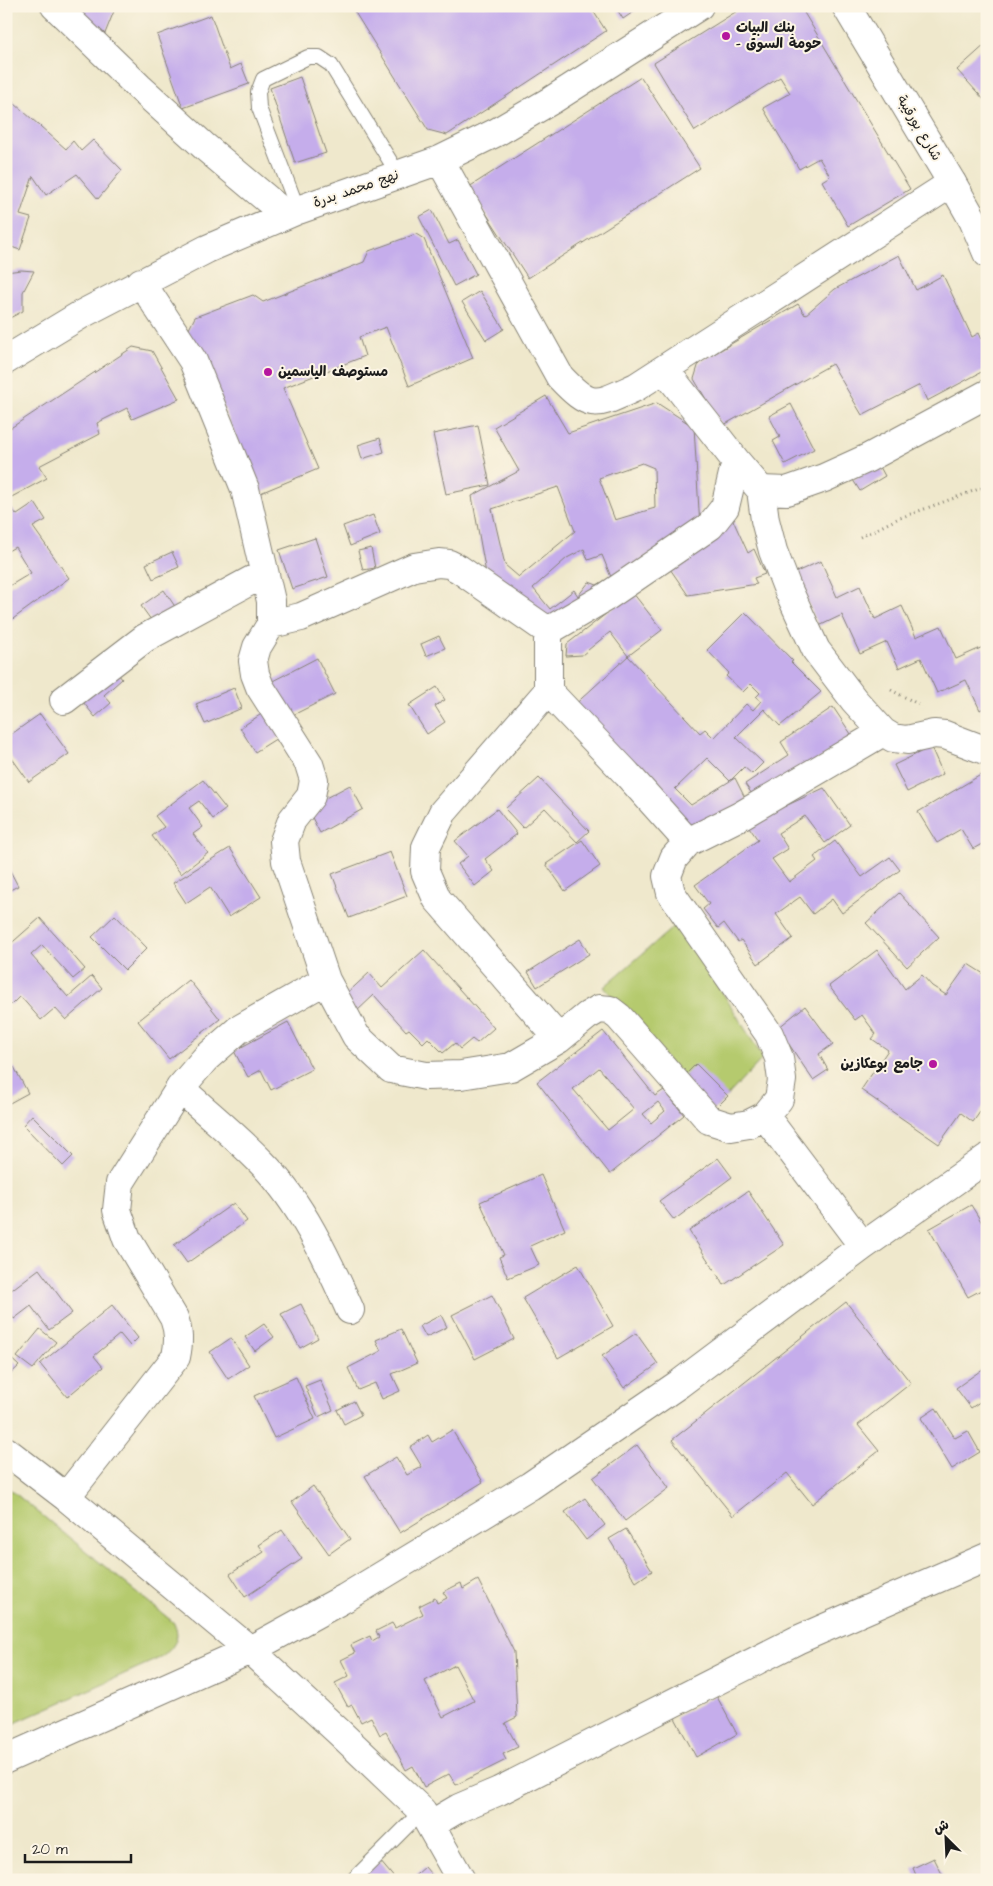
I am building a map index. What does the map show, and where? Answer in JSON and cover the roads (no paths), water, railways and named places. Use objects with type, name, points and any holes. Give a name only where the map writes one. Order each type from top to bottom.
[{"type":"street","points":[[55,6],[139,87],[206,147],[292,212]]},
{"type":"street","name":"نهج محمد بدرة","points":[[6,360],[82,314],[207,249],[292,212],[440,160],[497,132],[698,6]]},
{"type":"street","name":"شارع بورقيبة","points":[[846,6],[952,183],[973,220],[987,253]]},
{"type":"street","points":[[440,160],[560,377],[578,396],[589,401],[604,402],[636,387],[952,183]]},
{"type":"street","points":[[141,282],[193,361],[245,489],[271,601],[271,624],[257,647],[253,661],[255,674],[260,687],[309,764],[314,780],[311,796],[292,820],[284,841],[286,861],[326,980],[356,1036],[391,1069],[434,1076],[460,1075],[511,1067],[559,1039],[587,1016],[599,1009],[610,1010],[619,1017],[709,1120],[731,1128],[749,1124],[765,1116],[779,1099],[782,1080],[779,1058],[763,1026],[671,893],[667,876],[674,858],[688,842],[740,816],[883,732]]},
{"type":"street","points":[[664,369],[761,490],[764,520],[773,551],[816,650],[854,700],[883,732],[893,738],[908,740],[934,734],[945,735],[987,751]]},
{"type":"street","points":[[761,490],[787,491],[824,478],[868,458],[987,394]]},
{"type":"street","points":[[548,632],[606,597],[710,526],[725,507],[736,461]]},
{"type":"street","points":[[271,624],[301,617],[414,567],[440,562],[459,569],[548,632]]},
{"type":"street","points":[[64,700],[145,638],[264,574]]},
{"type":"street","points":[[548,632],[548,691],[443,812],[426,847],[425,871],[437,899],[559,1039]]},
{"type":"street","points":[[548,691],[627,774],[688,842]]},
{"type":"street","points":[[66,1497],[176,1357],[179,1343],[174,1318],[128,1239],[118,1210],[120,1183],[180,1088],[205,1059],[238,1030],[326,980]]},
{"type":"street","points":[[180,1088],[263,1164],[294,1204],[327,1258],[350,1310]]},
{"type":"street","points":[[765,1116],[863,1246]]},
{"type":"street","points":[[6,1759],[250,1650],[345,1598],[530,1486],[679,1384],[863,1246],[987,1158]]},
{"type":"street","points":[[6,1451],[66,1497],[250,1650],[426,1818],[461,1880]]},
{"type":"street","points":[[426,1818],[459,1808],[499,1791],[797,1640],[987,1557]]},
{"type":"lane","points":[[292,212],[259,108],[258,92],[263,79],[308,57],[319,57],[331,65],[398,174]]},
{"type":"lane","points":[[352,1880],[426,1818]]},
{"type":"place","name":"بنك البيات - حومة السوق","points":[[726,36]]},
{"type":"place","name":"مستوصف الياسمين","points":[[268,372]]},
{"type":"place","name":"جامع بوعكازين","points":[[933,1064]]}]
